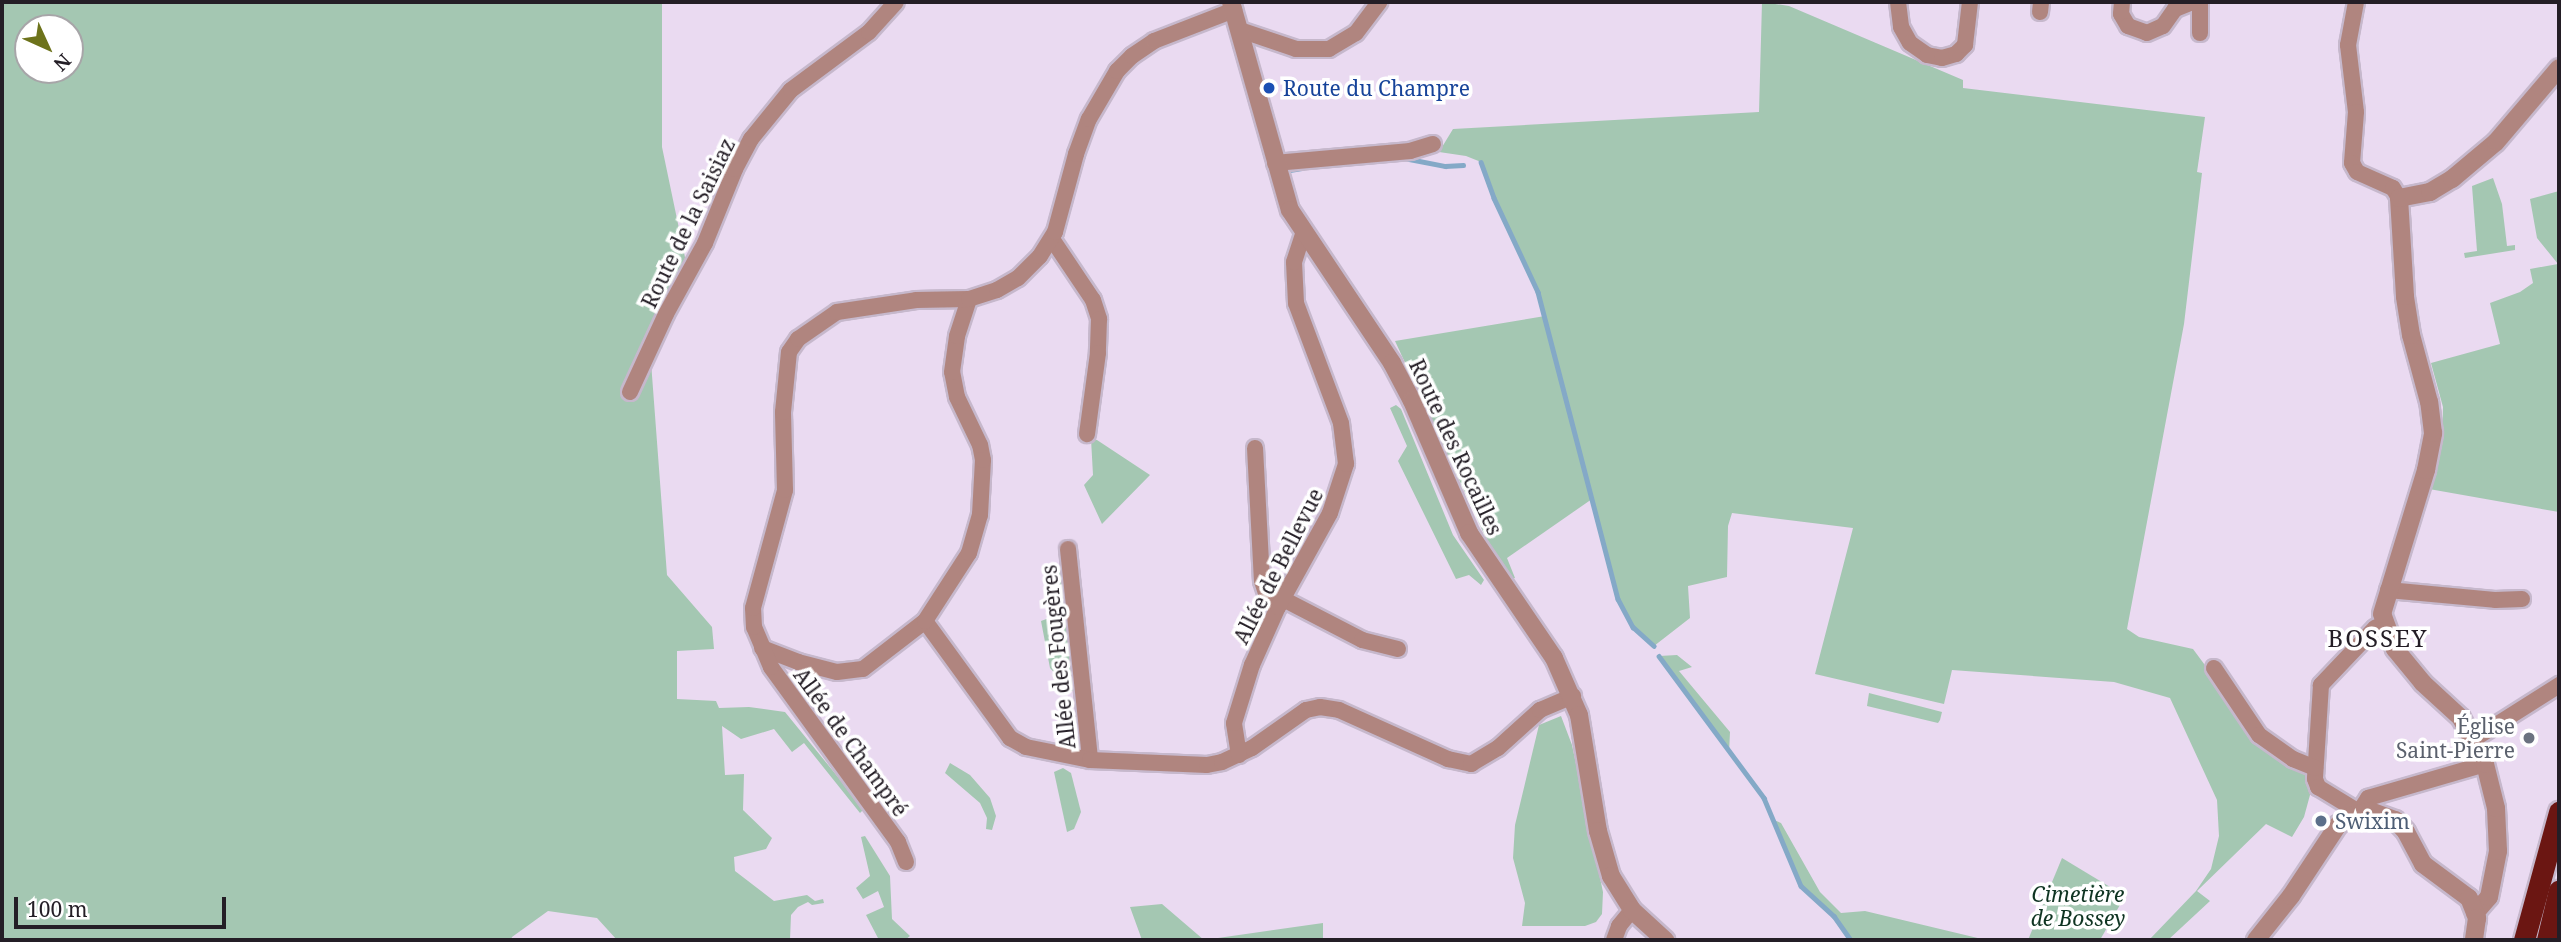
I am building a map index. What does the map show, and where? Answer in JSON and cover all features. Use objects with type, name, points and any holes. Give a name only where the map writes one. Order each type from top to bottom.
[{"type":"highway","points":[[2524,940],[2559,812]]},
{"type":"highway","points":[[2547,940],[2559,890]]},
{"type":"street","name":"Route de la Saisiaz","points":[[630,392],[666,314],[705,243],[749,142],[791,90],[869,32],[896,2]]},
{"type":"street","points":[[1240,30],[1296,49],[1329,49],[1356,33],[1378,2]]},
{"type":"street","points":[[1898,2],[1900,27],[1910,43],[1927,55],[1942,58],[1956,54],[1965,45],[1970,2]]},
{"type":"street","points":[[2122,2],[2121,14],[2128,26],[2147,33],[2163,26],[2175,9],[2192,2]]},
{"type":"street","points":[[2200,2],[2200,33]]},
{"type":"street","points":[[2356,2],[2348,45],[2357,112],[2353,167],[2357,173],[2393,188],[2399,198],[2405,296],[2411,335],[2429,402],[2432,433],[2426,470],[2383,608],[2385,623],[2395,649],[2423,683],[2454,710],[2474,739],[2485,764],[2496,808],[2496,858],[2489,897],[2471,904]]},
{"type":"street","points":[[1087,434],[1098,353],[1098,313],[1093,300],[1052,239],[1089,119],[1117,71],[1132,56],[1156,40],[1232,6]]},
{"type":"street","name":"Route des Rocailles","points":[[1232,6],[1290,210],[1304,235],[1352,300],[1398,373],[1469,533],[1503,585],[1544,638],[1573,696],[1583,732],[1598,831],[1611,876],[1632,910],[1665,940]]},
{"type":"street","points":[[2399,198],[2430,192],[2452,179],[2496,142],[2559,68]]},
{"type":"street","points":[[1275,163],[1410,151],[1433,144]]},
{"type":"street","name":"Allée de Bellevue","points":[[1239,755],[1233,730],[1252,664],[1280,603],[1330,513],[1346,464],[1341,423],[1296,303],[1294,262],[1304,235]]},
{"type":"street","name":"Allée de Champré","points":[[906,862],[898,842],[790,696],[762,648],[754,627],[753,608],[785,490],[783,412],[787,361],[792,346],[825,318],[843,310],[916,300],[968,299],[997,290],[1018,278],[1040,256],[1052,239]]},
{"type":"street","points":[[762,648],[819,668],[852,672],[876,661],[925,621],[969,553],[976,536],[982,503],[981,452],[957,397],[952,372],[957,336],[968,299]]},
{"type":"street","points":[[1255,448],[1262,581],[1266,597],[1362,640],[1398,649]]},
{"type":"street","name":"Allée des Fougères","points":[[1068,549],[1090,760]]},
{"type":"street","points":[[2388,590],[2522,599]]},
{"type":"street","points":[[925,621],[1010,737],[1027,747],[1090,760],[1207,765],[1239,755],[1301,713],[1320,707],[1339,710],[1448,759],[1471,764],[1487,757],[1540,710],[1573,696]]},
{"type":"street","points":[[2385,623],[2375,628],[2321,685],[2315,768],[2318,787],[2359,812],[2381,813],[2395,820],[2406,832],[2423,864],[2471,904],[2477,928],[2474,940]]},
{"type":"street","points":[[2214,668],[2259,735],[2293,759],[2315,768]]},
{"type":"street","points":[[2474,739],[2559,685]]},
{"type":"street","points":[[2256,940],[2291,896],[2337,825],[2359,812],[2368,798],[2485,764]]},
{"type":"street","points":[[1614,940],[1619,926],[1632,910]]},
{"type":"green space","points":[[2,2],[662,2],[662,147],[686,262],[651,362],[667,575],[712,627],[714,649],[677,651],[677,699],[716,701],[719,708],[749,707],[785,712],[864,809],[860,813],[804,743],[792,752],[774,729],[741,739],[722,726],[725,775],[744,774],[743,810],[772,838],[766,849],[734,857],[735,871],[774,901],[807,895],[815,901],[823,899],[824,903],[812,905],[808,902],[798,907],[791,915],[790,940],[617,940],[597,918],[548,911],[511,940],[2,940]]},
{"type":"green space","points":[[1762,2],[1789,6],[1963,80],[1963,88],[2205,117],[2197,172],[2202,173],[2184,324],[2127,629],[2139,637],[2193,649],[2213,676],[2303,771],[2309,781],[2310,795],[2304,817],[2292,837],[2266,824],[2197,891],[2210,901],[2168,940],[2149,940],[2196,891],[2211,869],[2219,836],[2217,800],[2170,698],[2114,682],[1952,670],[1944,704],[1815,674],[1853,528],[1732,513],[1728,526],[1727,577],[1688,586],[1690,618],[1654,646],[1633,627],[1618,599],[1592,499],[1507,558],[1515,578],[1511,579],[1485,536],[1395,341],[1545,316],[1538,292],[1494,198],[1481,162],[1466,156],[1439,152],[1453,129],[1759,112]]},
{"type":"green space","points":[[2493,178],[2502,204],[2507,246],[2515,245],[2515,250],[2465,258],[2464,253],[2477,251],[2472,186]]},
{"type":"green space","points":[[2559,191],[2559,512],[2429,489],[2442,446],[2443,407],[2431,363],[2500,344],[2490,303],[2520,292],[2533,283],[2530,269],[2558,264],[2537,238],[2530,199]]},
{"type":"green space","points":[[1396,405],[1401,409],[1453,535],[1484,580],[1481,585],[1469,575],[1456,579],[1398,461],[1407,446],[1390,408]]},
{"type":"green space","points":[[1091,439],[1097,440],[1150,475],[1102,524],[1084,485],[1093,475]]},
{"type":"green space","points":[[1062,568],[1076,691],[1071,691],[1050,668],[1041,621],[1060,614],[1055,569]]},
{"type":"green space","points":[[1677,655],[1692,667],[1679,671],[1730,732],[1729,753],[1720,736],[1659,656]]},
{"type":"green space","points":[[1869,693],[1942,712],[1940,720],[1938,723],[1867,706]]},
{"type":"green space","points":[[1561,716],[1572,745],[1603,892],[1602,914],[1596,922],[1585,926],[1522,926],[1525,903],[1513,858],[1515,825],[1539,725]]},
{"type":"green space","points":[[950,763],[970,775],[990,798],[996,816],[992,830],[986,829],[987,818],[980,803],[945,773]]},
{"type":"green space","points":[[1063,768],[1071,773],[1081,812],[1074,829],[1067,832],[1054,772]]},
{"type":"green space","points":[[1774,820],[1781,823],[1820,892],[1841,913],[1865,911],[1986,940],[1851,940],[1834,916],[1801,886]]},
{"type":"green space","points":[[865,836],[890,876],[892,919],[910,936],[905,940],[879,940],[866,915],[884,907],[878,891],[863,899],[856,888],[870,876],[861,837]]},
{"type":"green space","name":"Cimetière de Bossey","points":[[2062,858],[2125,896],[2100,940],[2028,940]]},
{"type":"green space","points":[[1162,904],[1204,940],[1142,940],[1130,907]]},
{"type":"green space","points":[[1323,923],[1323,940],[1204,940]]},
{"type":"waterway","points":[[1404,158],[1445,166],[1463,165]]},
{"type":"waterway","points":[[1481,162],[1494,198],[1538,292],[1618,599],[1633,627],[1654,646]]},
{"type":"waterway","points":[[1290,170],[1303,168]]},
{"type":"waterway","points":[[1659,656],[1764,798],[1801,886],[1834,916],[1851,940]]},
{"type":"place","name":"Route du Champre","points":[[1269,88]]},
{"type":"place","name":"Église Saint-Pierre","points":[[2529,738]]},
{"type":"place","name":"Swixim","points":[[2321,821]]},
{"type":"district","name":"BOSSEY","points":[[2378,638]]}]
